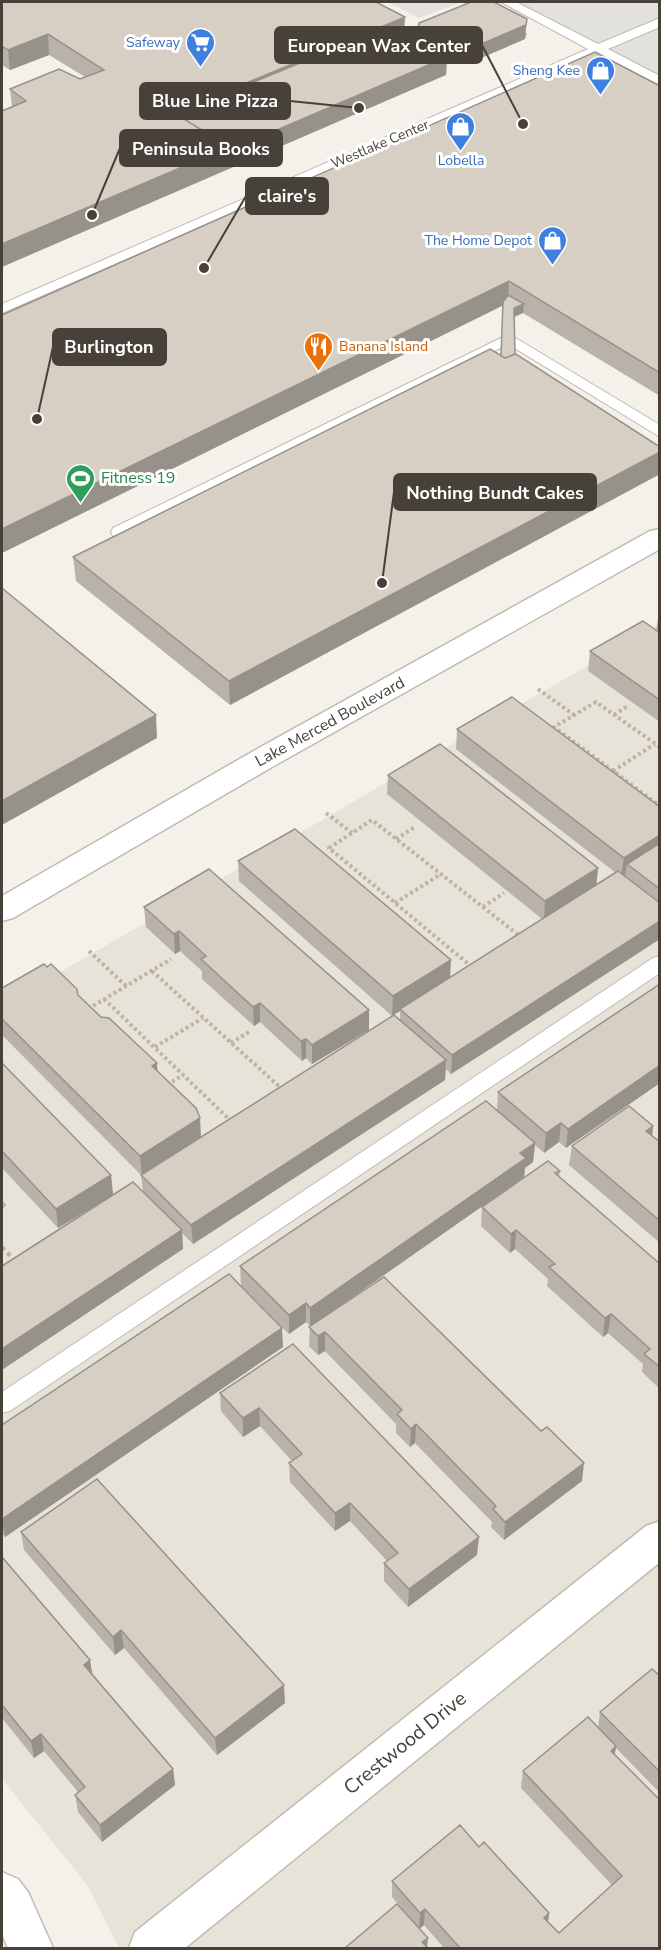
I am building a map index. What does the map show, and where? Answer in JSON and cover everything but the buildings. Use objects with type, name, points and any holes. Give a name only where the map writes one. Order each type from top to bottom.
[{"type":"street","name":"Lake Merced Boulevard","points":[[2,910],[271,754],[660,537]]},
{"type":"street","name":"Crestwood Drive","points":[[151,1948],[660,1538]]},
{"type":"street","points":[[2,1894],[12,1907],[32,1948]]},
{"type":"lane","points":[[507,2],[660,81]]},
{"type":"lane","name":"Westlake Center","points":[[2,309],[660,22]]},
{"type":"lane","points":[[119,532],[509,338],[660,432]]},
{"type":"lane","points":[[559,388],[575,379]]},
{"type":"lane","points":[[296,444],[311,454]]},
{"type":"lane","points":[[2,1404],[660,963]]},
{"type":"path","points":[[538,689],[574,715]]},
{"type":"path","points":[[660,747],[596,702],[554,728],[660,806]]},
{"type":"path","points":[[614,715],[628,706]]},
{"type":"path","points":[[564,745],[572,740]]},
{"type":"path","points":[[613,771],[655,744]]},
{"type":"path","points":[[643,804],[650,799]]},
{"type":"path","points":[[326,813],[352,833]]},
{"type":"path","points":[[480,973],[329,848],[372,820],[528,943]]},
{"type":"path","points":[[396,839],[415,827]]},
{"type":"path","points":[[346,876],[356,870]]},
{"type":"path","points":[[395,903],[441,874]]},
{"type":"path","points":[[483,907],[504,893]]},
{"type":"path","points":[[425,943],[435,936]]},
{"type":"path","points":[[89,951],[126,986]]},
{"type":"path","points":[[82,1013],[171,959]]},
{"type":"path","points":[[152,970],[288,1095]]},
{"type":"path","points":[[104,999],[238,1128]]},
{"type":"path","points":[[155,1047],[203,1018]]},
{"type":"path","points":[[231,1043],[249,1032]]},
{"type":"path","points":[[164,1087],[183,1075]]},
{"type":"path","points":[[2,1247],[21,1268]]},
{"type":"shaded area","points":[[388,2],[462,2],[419,18]]},
{"type":"shaded area","points":[[507,2],[659,2],[659,80],[599,49]]},
{"type":"shaded area","points":[[659,624],[659,1948],[119,1948],[88,1886],[2,1779],[2,1006]]},
{"type":"place","name":"Safeway","points":[[201,68]]},
{"type":"place","name":"Sheng Kee","points":[[601,96]]},
{"type":"place","name":"Blue Line Pizza","points":[[359,108]]},
{"type":"place","name":"European Wax Center","points":[[523,124]]},
{"type":"place","name":"Lobella","points":[[461,152]]},
{"type":"place","name":"Peninsula Books","points":[[92,215]]},
{"type":"place","name":"The Home Depot","points":[[553,266]]},
{"type":"place","name":"claire's","points":[[204,268]]},
{"type":"place","name":"Banana Island","points":[[318,372]]},
{"type":"place","name":"Burlington","points":[[37,419]]},
{"type":"place","name":"Fitness 19","points":[[80,504]]},
{"type":"place","name":"Nothing Bundt Cakes","points":[[382,583]]}]
